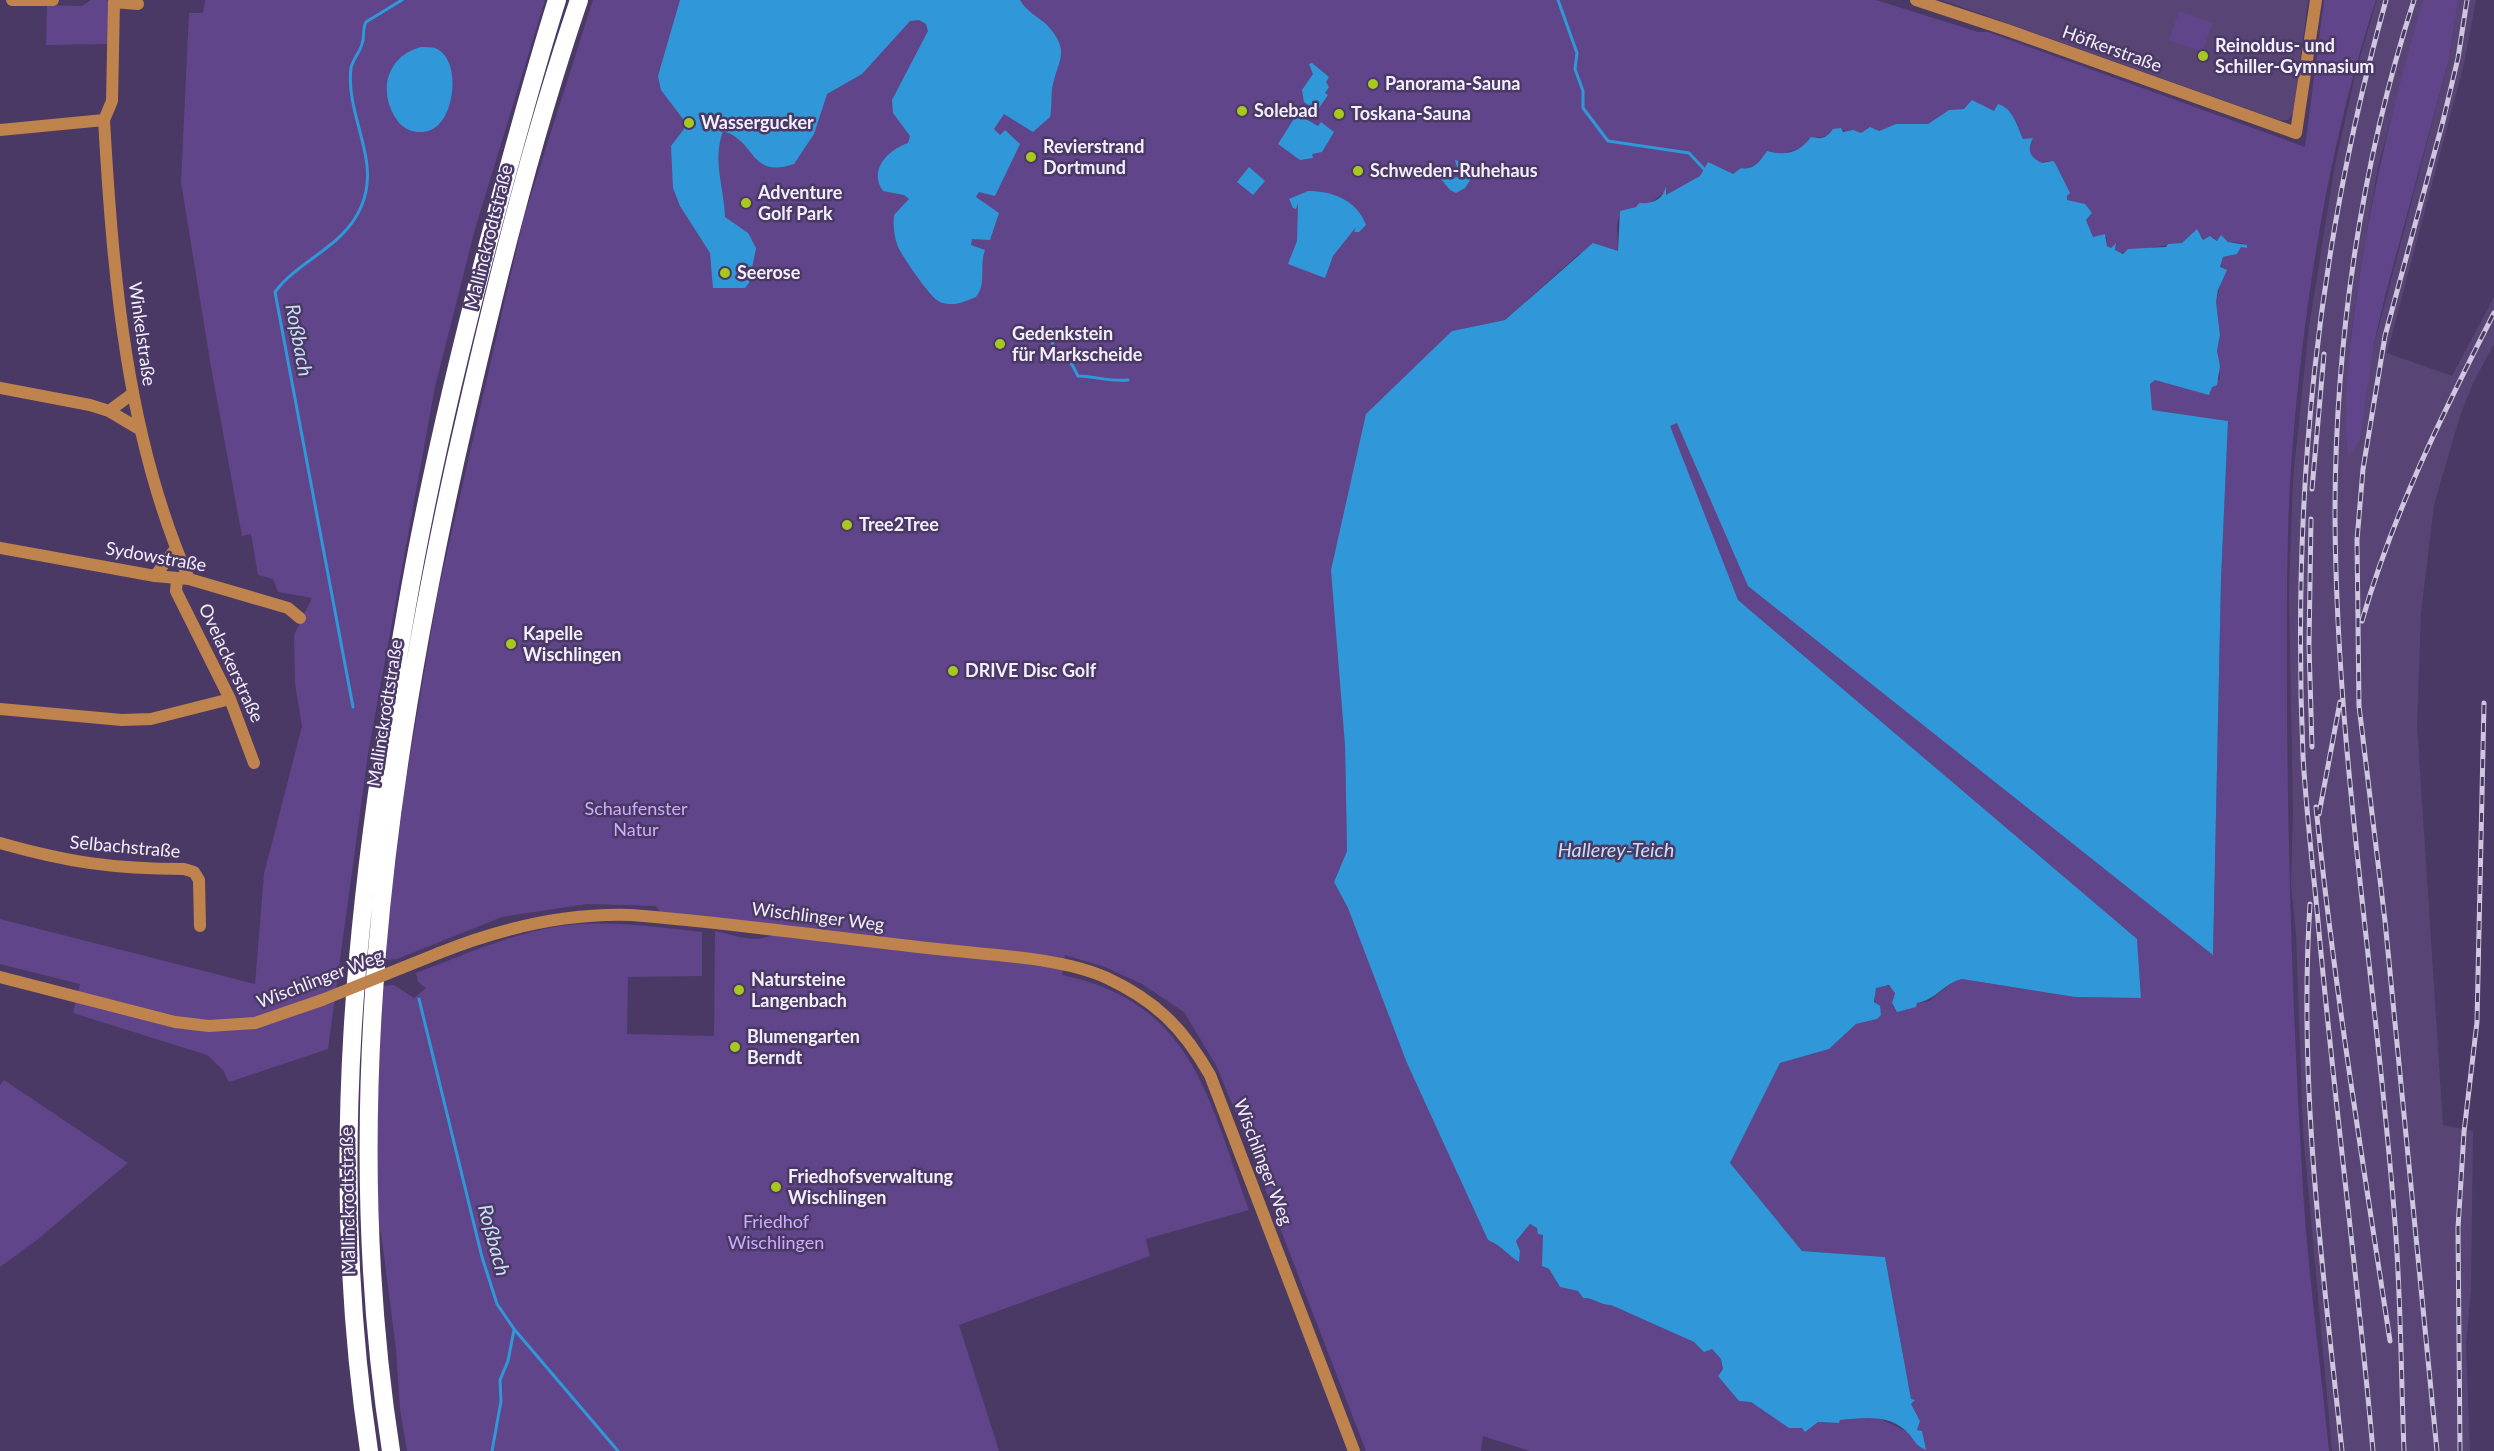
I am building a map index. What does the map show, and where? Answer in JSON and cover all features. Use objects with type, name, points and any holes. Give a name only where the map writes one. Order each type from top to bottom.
[{"type":"highway","name":"Mallinckrodtstraße","points":[[369,1451],[356,1365],[349,1259],[348,1139],[354,985],[375,798],[417,549],[447,405],[492,228],[541,50],[558,0]]},
{"type":"highway","name":"Mallinckrodtstraße","points":[[391,1451],[379,1374],[372,1293],[367,1152],[371,1015],[394,787],[427,591],[469,402],[515,214],[579,0]]},
{"type":"street","points":[[12,0],[53,0]]},
{"type":"street","name":"Höfkerstraße","points":[[1916,0],[2296,133],[2316,0]]},
{"type":"street","name":"Winkelstraße","points":[[138,4],[113,1],[112,101],[104,120],[116,282],[132,394],[183,579]]},
{"type":"street","points":[[0,130],[104,120]]},
{"type":"street","points":[[0,388],[109,411],[141,430]]},
{"type":"street","points":[[109,411],[132,394]]},
{"type":"street","name":"Sydowstraße","points":[[0,548],[183,579],[288,608],[300,618]]},
{"type":"street","points":[[155,576],[176,548]]},
{"type":"street","name":"Ovelackerstraße","points":[[183,579],[176,591],[230,699],[254,763]]},
{"type":"street","points":[[0,709],[122,720],[151,719],[185,713],[230,699]]},
{"type":"street","name":"Selbachstraße","points":[[0,843],[64,861],[100,866],[184,869],[194,872],[199,880],[200,926]]},
{"type":"street","name":"Wischlinger Weg","points":[[0,977],[175,1022],[209,1026],[255,1023],[322,1000],[498,931],[538,921],[595,915],[631,915],[1034,961],[1104,976],[1138,994],[1174,1023],[1196,1051],[1210,1075],[1354,1451]]},
{"type":"shaded area","name":"Reinoldus- und Schiller-Gymnasium","points":[[1942,0],[2308,0],[2293,113],[2288,120],[2279,120]]},
{"type":"shaded area","points":[[2377,0],[2423,0],[2378,167],[2350,341],[2373,349],[2449,59],[2458,0],[2476,0],[2464,64],[2387,353],[2452,376],[2494,297],[2494,344],[2473,383],[2460,416],[2434,505],[2421,613],[2417,724],[2443,1125],[2473,1131],[2471,1288],[2466,1344],[2470,1451],[2332,1451],[2303,1131],[2296,933],[2291,884],[2293,810],[2289,592],[2293,479],[2309,326],[2335,165],[2357,67]]},
{"type":"green space","points":[[91,0],[107,0],[109,6],[108,44],[46,45],[47,5],[82,6]]},
{"type":"green space","points":[[205,0],[545,0],[475,229],[435,387],[368,754],[328,1049],[229,1082],[223,1070],[207,1055],[73,1013],[80,984],[0,964],[0,919],[255,984],[264,874],[302,726],[295,684],[294,635],[312,598],[278,592],[273,579],[258,575],[251,534],[242,536],[211,367],[181,182],[189,13],[203,13]]},
{"type":"green space","points":[[593,0],[1876,0],[1978,32],[1988,32],[2305,147],[2324,0],[2376,0],[2358,57],[2343,117],[2318,239],[2301,362],[2289,512],[2288,769],[2296,1058],[2307,1243],[2329,1451],[1529,1451],[1483,1436],[1481,1451],[1366,1451],[1216,1065],[1184,1012],[1142,984],[1105,967],[1065,955],[1062,975],[1107,989],[1142,1008],[1169,1033],[1190,1062],[1207,1095],[1249,1210],[1146,1239],[1145,1236],[1150,1256],[959,1325],[999,1451],[407,1451],[400,1409],[396,1349],[381,1232],[378,1233],[377,1116],[383,986],[394,985],[414,998],[426,988],[418,982],[416,973],[502,941],[555,927],[610,924],[702,932],[702,976],[628,977],[627,1034],[714,1036],[715,931],[755,939],[771,936],[780,931],[663,917],[656,906],[587,904],[502,917],[397,959],[386,960],[388,921],[405,785],[438,592],[524,217]],"holes":[[[1968,105],[1994,111],[1996,108],[2015,120],[2023,139],[2033,138],[2030,147],[2032,156],[2042,163],[2048,161],[2055,163],[2067,200],[2086,205],[2091,215],[2086,220],[2093,237],[2096,239],[2103,234],[2107,238],[2107,246],[2111,248],[2117,244],[2115,250],[2119,253],[2182,243],[2195,231],[2202,236],[2203,240],[2213,237],[2217,241],[2242,243],[2247,248],[2241,246],[2237,254],[2223,257],[2220,267],[2224,270],[2216,302],[2220,335],[2217,351],[2220,378],[2212,387],[2155,380],[2150,384],[2151,410],[2228,421],[2221,580],[2213,954],[1677,422],[1669,426],[1738,600],[2137,940],[2141,998],[2075,997],[1962,979],[1954,981],[1929,1001],[1894,1008],[1892,1003],[1895,993],[1892,987],[1881,985],[1874,990],[1877,1019],[1856,1024],[1829,1049],[1780,1063],[1730,1163],[1802,1251],[1885,1257],[1911,1399],[1914,1402],[1911,1404],[1920,1421],[1917,1430],[1923,1439],[1874,1416],[1839,1420],[1838,1423],[1818,1422],[1802,1428],[1789,1427],[1751,1402],[1739,1401],[1719,1373],[1723,1369],[1721,1359],[1712,1349],[1704,1351],[1694,1342],[1611,1305],[1583,1298],[1578,1291],[1560,1287],[1544,1261],[1543,1235],[1539,1234],[1537,1228],[1530,1224],[1516,1241],[1520,1251],[1519,1261],[1488,1240],[1348,908],[1334,882],[1347,851],[1345,745],[1452,331],[1505,320],[1579,254],[1618,251],[1617,229],[1619,217],[1623,213],[1636,207],[1639,203],[1650,204],[1664,192],[1666,195],[1700,176],[1733,174],[1741,168],[1750,168],[1757,164],[1767,151],[1782,154],[1805,147],[1809,139],[1828,136],[1833,129],[1861,133],[1879,131],[1896,124],[1928,124],[1949,110],[1964,109]]]},
{"type":"green space","points":[[2423,0],[2458,0],[2449,59],[2385,296],[2373,348],[2360,439],[2348,457],[2346,416],[2348,376],[2369,219],[2403,73]]},
{"type":"green space","points":[[2179,11],[2213,23],[2202,52],[2169,40]]},
{"type":"green space","points":[[4,1080],[128,1163],[38,1239],[0,1267],[0,1085]]},
{"type":"water","points":[[680,0],[1020,0],[1029,11],[1047,25],[1055,34],[1061,49],[1052,89],[1050,117],[1033,132],[1004,114],[994,129],[1000,135],[1005,130],[1020,144],[995,196],[979,192],[976,197],[999,213],[990,240],[972,239],[971,245],[985,250],[982,281],[976,297],[949,304],[940,302],[930,293],[905,259],[896,239],[894,215],[909,199],[904,195],[883,191],[879,183],[879,168],[882,162],[894,150],[908,143],[910,136],[893,113],[892,100],[928,31],[926,24],[919,20],[910,21],[862,74],[827,94],[814,134],[794,164],[769,167],[754,157],[742,142],[723,131],[719,164],[725,217],[748,233],[756,248],[749,283],[745,288],[713,288],[710,253],[680,206],[673,188],[671,146],[684,129],[683,119],[661,90],[658,76]]},
{"type":"water","points":[[421,47],[435,48],[443,53],[452,72],[452,95],[445,116],[440,123],[429,130],[417,132],[401,125],[397,120],[391,109],[387,87],[393,66],[400,58]]},
{"type":"water","points":[[1312,63],[1329,77],[1326,82],[1329,87],[1325,93],[1328,95],[1319,108],[1314,109],[1304,102],[1302,90],[1313,74],[1309,64]]},
{"type":"water","name":"Hallerey-Teich","points":[[1972,100],[1994,111],[1998,104],[2008,110],[2023,139],[2033,138],[2030,146],[2032,156],[2042,163],[2053,161],[2055,163],[2070,193],[2067,200],[2085,204],[2092,213],[2086,220],[2093,237],[2105,234],[2107,246],[2111,248],[2116,243],[2115,250],[2123,254],[2128,249],[2166,247],[2168,244],[2182,243],[2197,229],[2203,240],[2210,236],[2217,241],[2221,235],[2228,242],[2247,245],[2247,248],[2241,247],[2237,254],[2223,257],[2220,267],[2227,270],[2218,290],[2216,302],[2220,335],[2217,351],[2220,366],[2217,385],[2212,387],[2209,395],[2155,380],[2150,384],[2152,410],[2228,421],[2221,580],[2213,955],[1748,586],[1677,423],[1670,426],[1738,600],[2137,939],[2141,998],[2075,997],[1962,979],[1950,984],[1930,999],[1917,1003],[1916,1007],[1897,1012],[1892,1003],[1895,993],[1889,985],[1876,988],[1874,1002],[1880,1006],[1881,1015],[1877,1019],[1856,1024],[1829,1049],[1780,1063],[1730,1163],[1802,1251],[1885,1257],[1911,1399],[1915,1400],[1911,1404],[1920,1421],[1917,1430],[1922,1431],[1926,1450],[1902,1428],[1877,1418],[1840,1420],[1839,1423],[1818,1422],[1805,1432],[1802,1428],[1789,1428],[1751,1402],[1739,1401],[1718,1376],[1723,1369],[1721,1359],[1712,1349],[1704,1352],[1694,1342],[1611,1305],[1583,1298],[1578,1291],[1560,1287],[1549,1269],[1542,1266],[1543,1235],[1538,1234],[1537,1228],[1530,1224],[1516,1241],[1520,1251],[1519,1262],[1488,1240],[1407,1063],[1348,908],[1334,882],[1347,851],[1345,745],[1331,570],[1366,414],[1452,331],[1505,320],[1593,243],[1618,251],[1620,211],[1636,207],[1639,203],[1657,200],[1665,191],[1666,186],[1666,195],[1700,176],[1708,162],[1733,174],[1741,168],[1753,166],[1767,151],[1792,152],[1802,147],[1811,137],[1823,138],[1833,129],[1841,128],[1843,132],[1853,130],[1861,133],[1870,127],[1879,131],[1896,124],[1928,124],[1949,110],[1964,109]]},
{"type":"water","points":[[1297,114],[1318,126],[1321,122],[1334,132],[1322,152],[1312,154],[1313,158],[1300,160],[1278,144]]},
{"type":"water","points":[[1455,160],[1469,165],[1474,174],[1465,188],[1456,193],[1450,190],[1441,179],[1460,177]]},
{"type":"water","points":[[1249,167],[1265,181],[1253,195],[1237,182]]},
{"type":"water","points":[[1308,191],[1335,195],[1350,203],[1357,209],[1366,225],[1359,232],[1354,232],[1356,227],[1333,256],[1325,278],[1288,264],[1297,241],[1298,203],[1296,209],[1293,208],[1289,199]]},
{"type":"waterway","name":"Roßbach","points":[[353,707],[275,292],[297,270],[344,233],[361,207],[366,190],[367,172],[353,103],[351,68],[361,47],[366,22],[402,0]]},
{"type":"waterway","points":[[1558,0],[1577,53],[1575,69],[1583,91],[1583,108],[1608,141],[1689,153],[1704,169]]},
{"type":"waterway","points":[[1043,325],[1049,335]]},
{"type":"waterway","points":[[1052,342],[1058,355],[1068,357],[1078,376],[1128,380]]},
{"type":"waterway","name":"Roßbach","points":[[419,999],[482,1257],[497,1304],[514,1329],[618,1451]]},
{"type":"waterway","points":[[492,1451],[501,1401],[500,1380],[508,1361],[514,1330]]},
{"type":"railway","points":[[2373,1451],[2307,814],[2303,756],[2301,564],[2314,375],[2326,281],[2342,187],[2362,94],[2386,0]]},
{"type":"railway","points":[[2404,1451],[2395,1223],[2342,692],[2335,514],[2340,384],[2355,254],[2379,125],[2414,0]]},
{"type":"railway","points":[[2437,1451],[2385,921],[2359,706],[2357,540],[2363,469],[2385,336],[2443,121],[2458,58],[2467,0]]},
{"type":"railway","points":[[2362,621],[2374,581],[2420,464],[2494,313]]},
{"type":"railway","points":[[2312,489],[2324,354]]},
{"type":"railway","points":[[2311,519],[2309,645],[2312,747]]},
{"type":"railway","points":[[2319,814],[2340,702]]},
{"type":"railway","points":[[2460,1451],[2458,1228],[2464,1132],[2477,1022],[2484,703]]},
{"type":"railway","points":[[2316,807],[2340,1008],[2390,1341]]},
{"type":"railway","points":[[2310,904],[2307,1041],[2314,1178],[2342,1451]]},
{"type":"place","name":"Reinoldus- und Schiller-Gymnasium","points":[[2203,56]]},
{"type":"place","name":"Panorama-Sauna","points":[[1373,84]]},
{"type":"place","name":"Solebad","points":[[1242,111]]},
{"type":"place","name":"Toskana-Sauna","points":[[1339,114]]},
{"type":"place","name":"Wassergucker","points":[[689,123]]},
{"type":"place","name":"Revierstrand Dortmund","points":[[1031,157]]},
{"type":"place","name":"Schweden-Ruhehaus","points":[[1358,171]]},
{"type":"place","name":"Adventure Golf Park","points":[[746,203]]},
{"type":"place","name":"Seerose","points":[[725,273]]},
{"type":"place","name":"Gedenkstein für Markscheide","points":[[1000,344]]},
{"type":"place","name":"Tree2Tree","points":[[847,525]]},
{"type":"place","name":"Kapelle Wischlingen","points":[[511,644]]},
{"type":"place","name":"DRIVE Disc Golf","points":[[953,671]]},
{"type":"place","name":"Natursteine Langenbach","points":[[739,990]]},
{"type":"place","name":"Blumengarten Berndt","points":[[735,1047]]},
{"type":"place","name":"Friedhofsverwaltung Wischlingen","points":[[776,1187]]},
{"type":"park label","name":"Schaufenster Natur","points":[[636,819]]},
{"type":"park label","name":"Friedhof Wischlingen","points":[[776,1232]]}]
